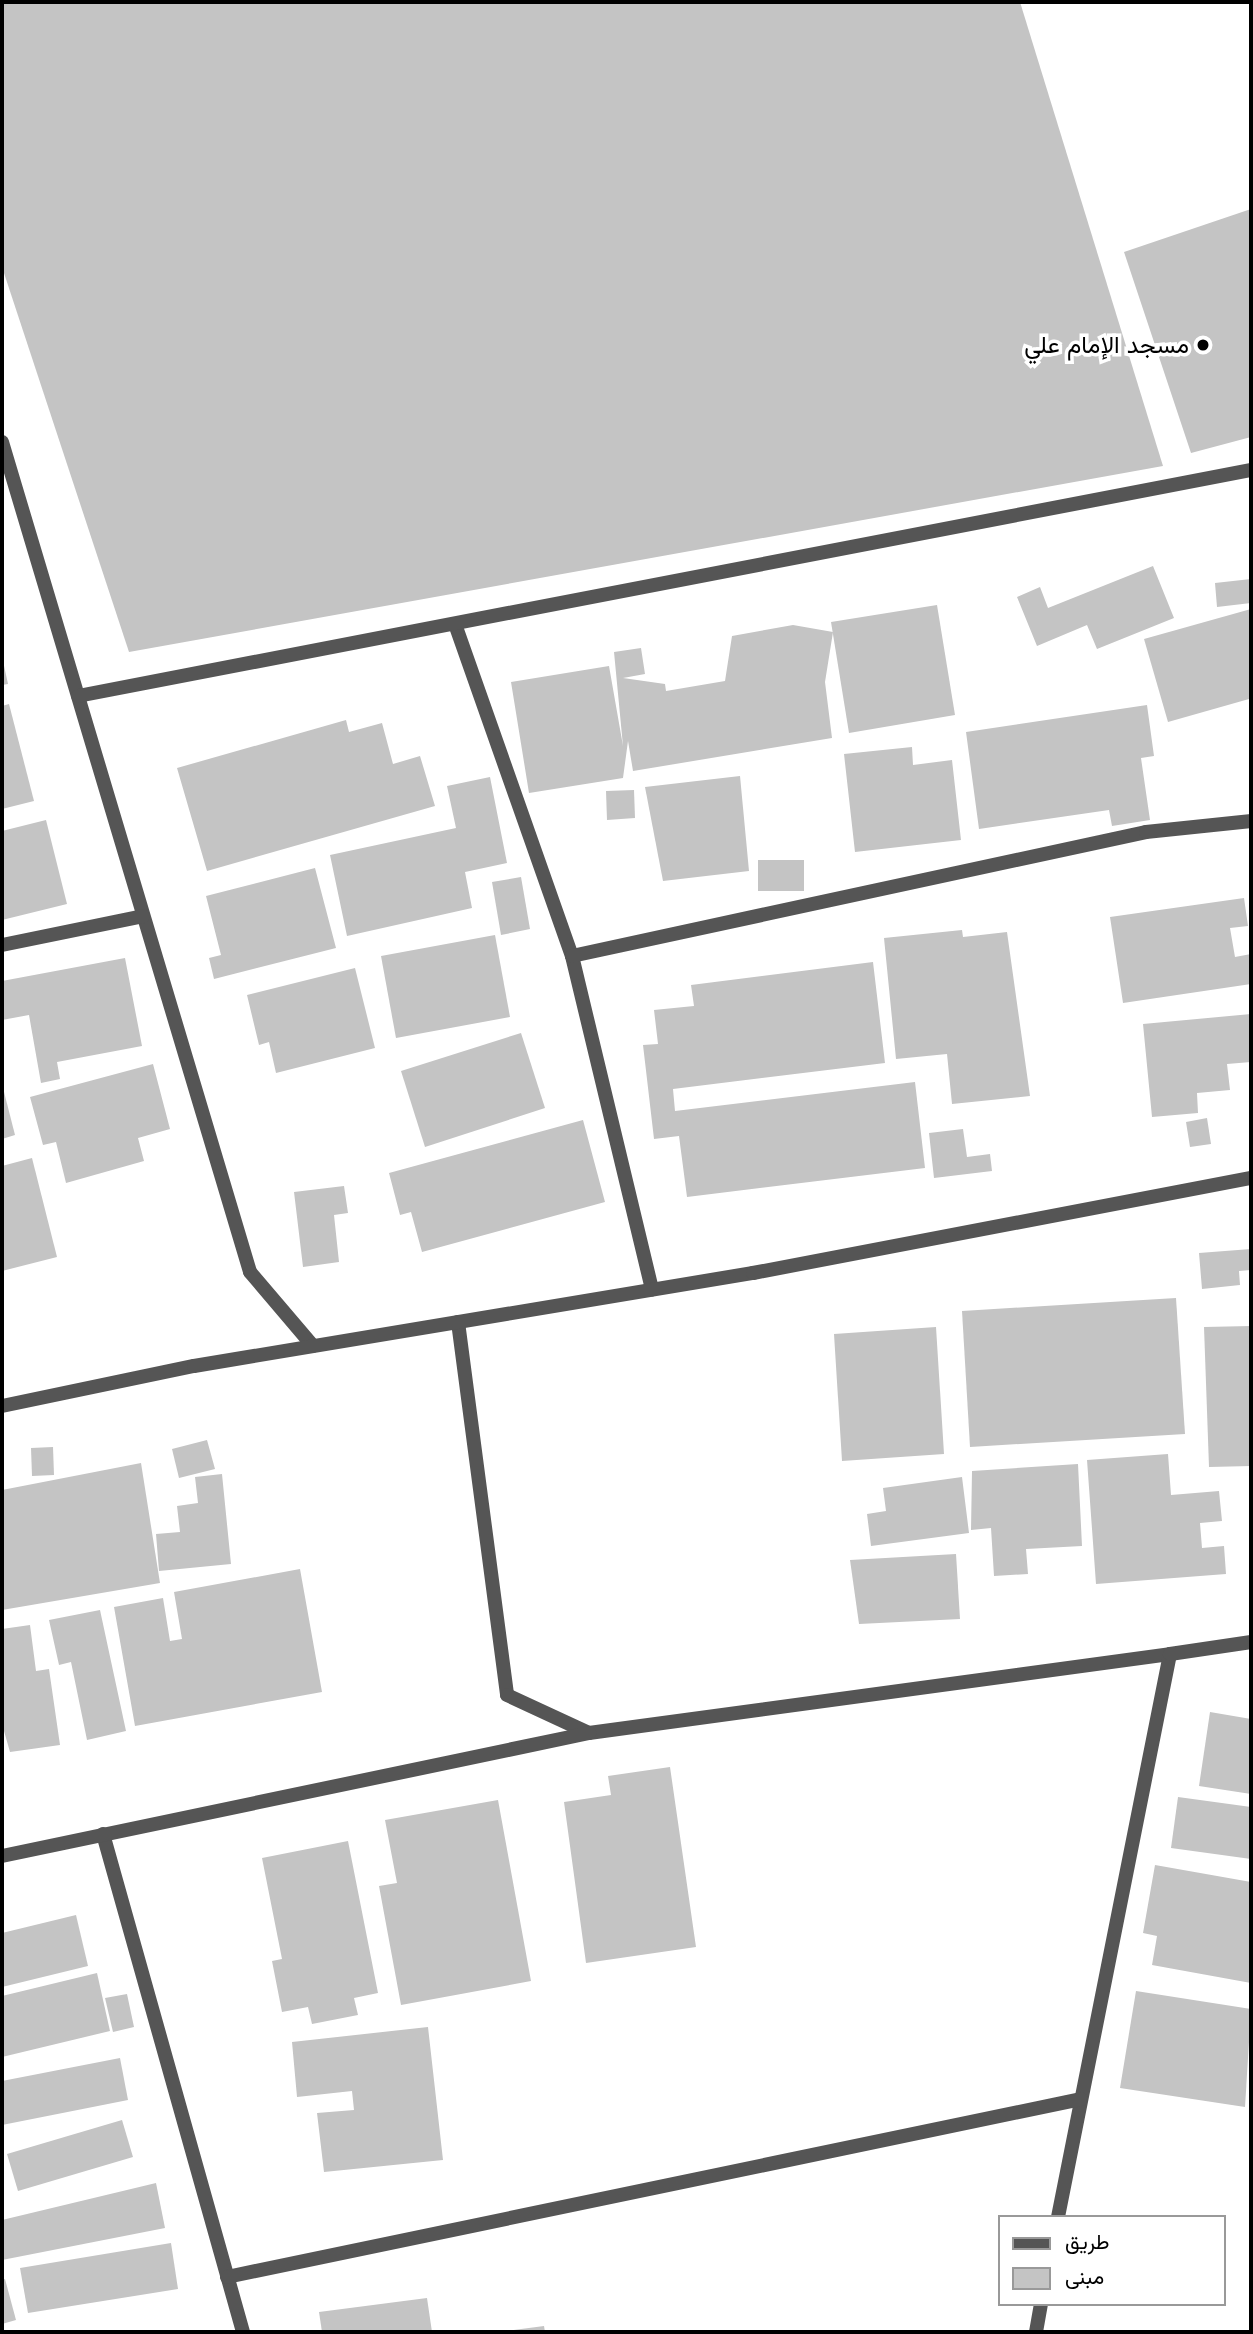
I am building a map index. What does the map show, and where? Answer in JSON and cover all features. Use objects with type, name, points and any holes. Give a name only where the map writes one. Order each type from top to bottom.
[{"type":"street","points":[[2,442],[250,1272],[313,1346]]},
{"type":"street","points":[[78,696],[1251,470]]},
{"type":"street","points":[[455,624],[572,956],[652,1290]]},
{"type":"street","points":[[572,956],[1146,832],[1251,821]]},
{"type":"street","points":[[2,945],[143,916]]},
{"type":"street","points":[[2,1406],[313,1346],[652,1290],[1251,1178]]},
{"type":"street","points":[[458,1322],[507,1695],[589,1732]]},
{"type":"street","points":[[2,1856],[589,1732],[1251,1642]]},
{"type":"street","points":[[1058,2215],[1170,1654]]},
{"type":"street","points":[[103,1834],[243,2332]]},
{"type":"street","points":[[227,2277],[1081,2099]]},
{"type":"street","points":[[1035,2332],[1041,2306]]},
{"type":"building","points":[[2,2],[1020,2],[1163,466],[129,652],[2,267]]},
{"type":"building","name":"مسجد الإمام علي","points":[[1251,209],[1251,437],[1191,453],[1124,252]]},
{"type":"building","points":[[1153,566],[1174,618],[1097,649],[1087,625],[1037,646],[1017,597],[1040,587],[1048,608]]},
{"type":"building","points":[[1251,579],[1251,603],[1217,607],[1215,583]]},
{"type":"building","points":[[937,605],[955,715],[849,733],[831,622]]},
{"type":"building","points":[[1251,609],[1249,699],[1168,722],[1144,639]]},
{"type":"building","points":[[793,625],[833,632],[825,682],[832,738],[633,771],[628,741],[623,778],[529,793],[511,682],[609,666],[623,746],[614,652],[641,648],[645,674],[623,678],[665,684],[666,691],[725,681],[732,636]]},
{"type":"building","points":[[2,662],[8,684],[2,685]]},
{"type":"building","points":[[9,704],[34,801],[2,809],[2,706]]},
{"type":"building","points":[[1147,705],[1154,756],[1141,758],[1150,820],[1112,826],[1109,810],[979,829],[966,732]]},
{"type":"building","points":[[346,720],[349,732],[382,723],[393,764],[420,756],[435,806],[207,871],[177,768]]},
{"type":"building","points":[[912,747],[913,765],[952,760],[961,840],[855,852],[844,754]]},
{"type":"building","points":[[740,776],[749,871],[663,881],[645,787]]},
{"type":"building","points":[[490,777],[507,863],[465,872],[472,908],[347,936],[330,855],[456,828],[447,786]]},
{"type":"building","points":[[634,790],[635,818],[607,820],[606,791]]},
{"type":"building","points":[[46,820],[67,904],[2,920],[2,831]]},
{"type":"building","points":[[758,860],[804,860],[804,891],[758,891]]},
{"type":"building","points":[[315,868],[336,948],[214,979],[209,958],[221,955],[206,896]]},
{"type":"building","points":[[521,877],[530,929],[501,935],[492,882]]},
{"type":"building","points":[[1244,898],[1248,926],[1230,928],[1235,957],[1251,954],[1251,984],[1123,1003],[1110,917]]},
{"type":"building","points":[[962,930],[963,937],[1007,932],[1030,1096],[952,1104],[947,1054],[896,1059],[884,938]]},
{"type":"building","points":[[495,935],[510,1017],[396,1038],[381,956]]},
{"type":"building","points":[[125,958],[142,1046],[57,1062],[60,1079],[41,1083],[29,1015],[2,1020],[2,981]]},
{"type":"building","points":[[873,962],[885,1063],[673,1089],[675,1111],[915,1082],[925,1168],[687,1197],[679,1136],[654,1139],[643,1045],[658,1044],[654,1010],[694,1006],[691,985]]},
{"type":"building","points":[[355,968],[375,1048],[276,1073],[269,1042],[259,1045],[247,995]]},
{"type":"building","points":[[1251,1014],[1251,1062],[1227,1064],[1230,1090],[1197,1093],[1198,1113],[1152,1117],[1143,1024]]},
{"type":"building","points":[[521,1033],[545,1108],[425,1147],[401,1071]]},
{"type":"building","points":[[153,1064],[170,1129],[138,1138],[144,1161],[66,1183],[56,1142],[43,1145],[30,1097]]},
{"type":"building","points":[[2,1084],[15,1135],[2,1139]]},
{"type":"building","points":[[1207,1118],[1211,1144],[1190,1147],[1186,1122]]},
{"type":"building","points":[[583,1120],[605,1202],[422,1252],[411,1212],[400,1215],[389,1173]]},
{"type":"building","points":[[963,1129],[967,1157],[990,1154],[992,1171],[934,1178],[929,1133]]},
{"type":"building","points":[[32,1158],[57,1257],[2,1271],[2,1166]]},
{"type":"building","points":[[344,1186],[348,1213],[334,1215],[339,1262],[303,1267],[294,1192]]},
{"type":"building","points":[[1251,1249],[1251,1270],[1239,1271],[1240,1285],[1202,1289],[1199,1253]]},
{"type":"building","points":[[1176,1298],[1185,1434],[970,1447],[962,1311]]},
{"type":"building","points":[[1251,1326],[1251,1466],[1209,1467],[1204,1327]]},
{"type":"building","points":[[936,1327],[944,1454],[842,1461],[834,1334]]},
{"type":"building","points":[[207,1440],[215,1469],[179,1478],[172,1449]]},
{"type":"building","points":[[53,1447],[54,1475],[32,1476],[31,1448]]},
{"type":"building","points":[[1168,1454],[1171,1495],[1219,1491],[1222,1521],[1200,1523],[1202,1548],[1224,1546],[1226,1574],[1096,1584],[1087,1460]]},
{"type":"building","points":[[141,1463],[160,1583],[2,1610],[2,1490]]},
{"type":"building","points":[[1078,1464],[1082,1546],[1026,1549],[1028,1574],[994,1576],[991,1528],[971,1530],[972,1471]]},
{"type":"building","points":[[222,1474],[231,1564],[159,1571],[156,1534],[180,1532],[177,1506],[198,1503],[195,1477]]},
{"type":"building","points":[[962,1477],[969,1533],[871,1546],[867,1514],[886,1511],[883,1488]]},
{"type":"building","points":[[956,1554],[960,1619],[859,1624],[850,1560]]},
{"type":"building","points":[[300,1569],[322,1692],[135,1726],[114,1607],[163,1598],[170,1641],[182,1639],[174,1592]]},
{"type":"building","points":[[100,1610],[126,1731],[87,1740],[71,1662],[59,1665],[49,1620]]},
{"type":"building","points":[[30,1625],[36,1671],[49,1669],[60,1745],[10,1752],[2,1724],[2,1629]]},
{"type":"building","points":[[1210,1712],[1251,1719],[1251,1794],[1199,1786]]},
{"type":"building","points":[[670,1767],[696,1947],[586,1963],[564,1802],[611,1795],[608,1776]]},
{"type":"building","points":[[1178,1797],[1251,1807],[1251,1859],[1171,1848]]},
{"type":"building","points":[[498,1800],[531,1981],[401,2005],[379,1886],[397,1883],[385,1820]]},
{"type":"building","points":[[348,1841],[378,1993],[354,1998],[358,2015],[312,2024],[308,2007],[282,2012],[272,1961],[282,1959],[262,1858]]},
{"type":"building","points":[[1155,1865],[1251,1882],[1251,1983],[1152,1965],[1157,1936],[1143,1933]]},
{"type":"building","points":[[76,1915],[88,1966],[2,1987],[2,1933]]},
{"type":"building","points":[[97,1973],[110,2031],[2,2057],[2,1996]]},
{"type":"building","points":[[1136,1991],[1251,2009],[1245,2107],[1120,2088]]},
{"type":"building","points":[[127,1994],[134,2027],[113,2032],[105,1998]]},
{"type":"building","points":[[428,2027],[443,2160],[324,2172],[317,2113],[354,2110],[352,2091],[297,2097],[292,2042]]},
{"type":"building","points":[[120,2058],[128,2100],[2,2125],[2,2081]]},
{"type":"building","points":[[122,2120],[133,2157],[18,2191],[7,2154]]},
{"type":"building","points":[[156,2183],[165,2228],[2,2260],[2,2220]]},
{"type":"building","points":[[171,2243],[178,2289],[28,2313],[20,2268]]},
{"type":"building","points":[[5,2279],[16,2320],[2,2324],[2,2280]]},
{"type":"building","points":[[427,2298],[432,2332],[322,2332],[319,2312]]},
{"type":"building","points":[[544,2326],[545,2332],[507,2331]]},
{"type":"place","name":"مسجد الإمام علي","points":[[1203,345]]}]
